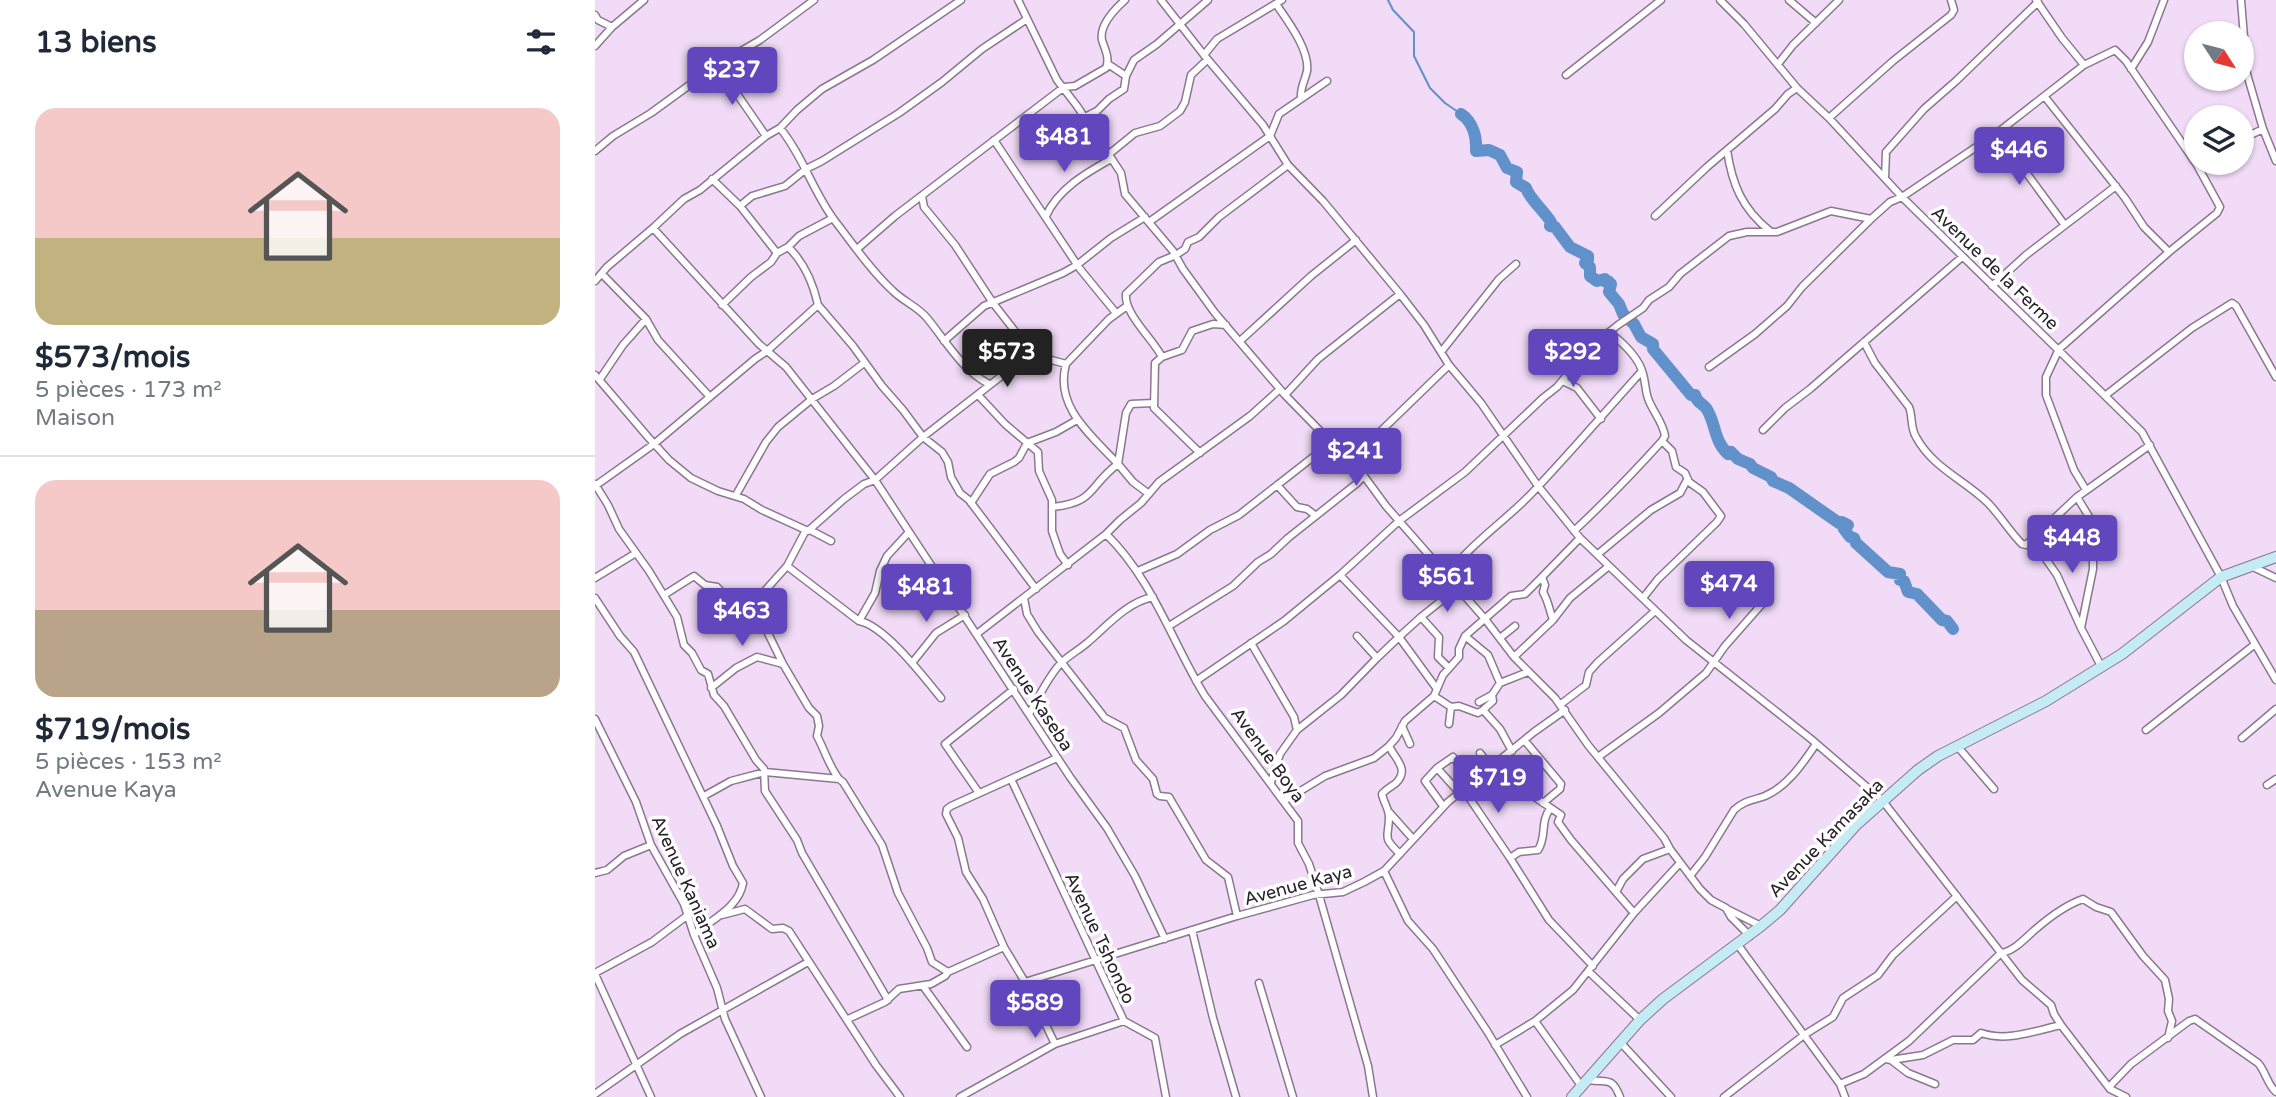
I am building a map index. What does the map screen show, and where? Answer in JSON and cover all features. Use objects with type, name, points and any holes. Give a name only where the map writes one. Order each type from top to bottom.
[{"type":"street","points":[[595,47],[612,27],[644,0]]},
{"type":"street","points":[[595,151],[717,65],[760,40],[814,0]]},
{"type":"street","points":[[595,281],[607,267],[684,199],[700,190],[766,136],[780,128],[822,89],[873,60],[961,0]]},
{"type":"street","points":[[1018,0],[1058,80],[1121,173],[1125,194],[1176,256],[1215,313],[1283,392],[1364,476],[1514,657],[1563,707],[1581,736],[1664,838],[1706,895],[1761,926]]},
{"type":"street","points":[[1125,0],[1111,16],[1101,36],[1108,64],[1126,76]]},
{"type":"street","points":[[1161,0],[1205,58],[1263,125],[1288,165],[1323,201],[1400,294],[1449,365],[1481,403],[1538,486],[1580,538],[1686,640],[1882,800],[2028,986],[2051,1005],[2060,1025],[2109,1087],[2126,1097]]},
{"type":"street","points":[[1085,117],[1097,111],[1124,89],[1126,76],[1134,60],[1208,0]]},
{"type":"street","points":[[1566,75],[1661,0]]},
{"type":"street","name":"Avenue de la Ferme","points":[[1720,0],[1744,23],[1797,88],[1829,118],[1902,197],[2137,426],[2150,444],[2254,645],[2276,680]]},
{"type":"street","points":[[1789,0],[1816,23]]},
{"type":"street","points":[[1778,64],[1793,45],[1839,0]]},
{"type":"street","points":[[1829,118],[1893,61],[1951,15],[1954,10],[1951,0]]},
{"type":"street","points":[[2131,69],[2148,42],[2164,0]]},
{"type":"street","points":[[2241,0],[2247,74],[2263,129],[2276,161]]},
{"type":"street","points":[[1885,178],[1886,152],[1917,116],[2037,1],[2084,65]]},
{"type":"street","points":[[1046,216],[1059,194],[1110,157],[1135,133],[1160,126],[1180,111],[1185,103],[1191,75],[1217,39],[1279,2],[1304,54],[1307,71],[1301,85],[1301,98]]},
{"type":"street","points":[[595,15],[598,20],[612,27]]},
{"type":"street","points":[[740,206],[752,196],[785,186],[806,169],[906,108],[982,49],[1027,19]]},
{"type":"street","points":[[1709,367],[1755,334],[1787,306],[1802,287],[1890,202],[1902,197],[1997,133],[2084,65],[2115,50],[2124,58],[2184,144]]},
{"type":"street","points":[[857,248],[1064,87],[1081,84],[1097,75],[1108,64]]},
{"type":"street","points":[[717,65],[766,136]]},
{"type":"street","points":[[944,341],[978,310],[1077,265],[1111,238],[1147,219],[1270,136],[1279,114],[1327,81]]},
{"type":"street","points":[[1655,216],[1797,88]]},
{"type":"street","points":[[2045,97],[2116,186],[2144,227],[2169,252]]},
{"type":"street","points":[[780,128],[798,152],[810,180],[832,218],[892,290],[925,316],[962,362],[989,384]]},
{"type":"street","points":[[2254,133],[2263,129]]},
{"type":"street","points":[[1997,133],[2064,224]]},
{"type":"street","points":[[2268,144],[2276,139]]},
{"type":"street","points":[[994,140],[1077,265],[1116,313]]},
{"type":"street","points":[[1727,150],[1730,175],[1736,190],[1755,218],[1770,231]]},
{"type":"street","points":[[1162,357],[1127,306],[1125,298],[1129,290],[1159,262],[1176,256],[1188,242],[1199,237],[1219,217],[1288,165]]},
{"type":"street","points":[[2085,490],[2074,470],[2046,395],[2046,377],[2059,349],[2217,213],[2219,204],[2204,175]]},
{"type":"street","points":[[712,179],[740,206],[777,253]]},
{"type":"street","points":[[1992,286],[2064,224],[2116,186]]},
{"type":"street","points":[[922,196],[923,207],[955,245],[993,303],[1018,335],[1030,357]]},
{"type":"street","points":[[1196,681],[1284,621],[1399,521],[1465,472],[1563,381],[1590,347],[1643,308],[1652,297],[1669,287],[1680,274],[1729,236],[1737,233],[1784,230],[1831,211],[1871,219]]},
{"type":"street","points":[[722,305],[771,262],[777,253],[799,236],[832,218]]},
{"type":"street","name":"Avenue Kaseba","points":[[653,228],[722,305],[786,367],[875,480],[1121,851],[1165,939]]},
{"type":"street","points":[[1240,341],[1311,276],[1356,240]]},
{"type":"street","points":[[788,247],[806,269],[818,305],[923,437],[942,452],[960,493],[971,503],[1036,589]]},
{"type":"street","points":[[1763,430],[1785,408],[1962,257]]},
{"type":"street","points":[[1441,352],[1499,279],[1515,264]]},
{"type":"street","points":[[602,274],[646,319],[658,340],[710,397]]},
{"type":"street","points":[[978,633],[1106,534],[1159,482],[1283,392],[1318,359],[1400,294]]},
{"type":"street","points":[[2106,395],[2192,328],[2232,303],[2237,306],[2276,377]]},
{"type":"street","points":[[818,305],[767,351],[654,444],[595,485],[619,529],[677,617],[684,645],[692,653],[701,670],[708,674],[711,688],[765,772],[764,786],[767,794],[797,840],[888,1000]]},
{"type":"street","points":[[1127,306],[1116,313],[1066,364],[1065,391],[1069,407],[1077,420],[1133,482],[1149,494]]},
{"type":"street","points":[[1213,324],[1215,313]]},
{"type":"street","points":[[646,319],[597,377],[654,444],[691,478],[718,491],[736,495],[831,541]]},
{"type":"street","points":[[1201,453],[1155,410],[1155,363],[1162,357],[1182,350],[1192,331],[1213,324],[1226,325]]},
{"type":"street","points":[[1574,531],[1614,494],[1626,477],[1640,467],[1665,436],[1663,426],[1645,391],[1642,370],[1628,350],[1609,332]]},
{"type":"street","points":[[1864,342],[1875,363],[1909,407],[1912,413],[1910,424],[1916,437],[1938,466],[1969,485],[2022,544],[2027,545],[2085,490],[2150,444]]},
{"type":"street","points":[[745,612],[787,566],[808,530],[859,487],[875,480],[923,437],[979,396],[989,384],[1030,357],[1042,357],[1066,364]]},
{"type":"street","points":[[736,495],[776,429],[812,399],[864,363]]},
{"type":"street","points":[[1350,461],[1449,365]]},
{"type":"street","points":[[1447,576],[1461,559],[1538,486],[1601,419],[1642,370]]},
{"type":"street","points":[[1563,381],[1577,388],[1601,419]]},
{"type":"street","points":[[979,396],[1005,424],[1038,452],[1039,471],[1052,500],[1052,531],[1060,554],[1068,565]]},
{"type":"street","points":[[1053,507],[1071,505],[1087,497],[1118,464],[1126,413],[1131,404],[1153,403]]},
{"type":"street","points":[[971,503],[990,474],[1019,458],[1027,443],[1056,432],[1077,420]]},
{"type":"street","points":[[1643,598],[1658,579],[1719,519],[1720,513],[1703,492],[1687,480],[1685,473],[1676,467],[1672,451],[1662,441]]},
{"type":"street","points":[[1138,571],[1177,554],[1210,530],[1238,515],[1331,443]]},
{"type":"street","points":[[1169,626],[1233,586],[1258,562],[1364,476]]},
{"type":"street","points":[[1598,555],[1651,510],[1680,493],[1687,480]]},
{"type":"street","points":[[1277,485],[1297,507],[1307,509],[1316,516]]},
{"type":"street","points":[[2077,497],[2091,520],[2093,535],[2093,569],[2081,628]]},
{"type":"street","points":[[859,621],[875,593],[887,556],[909,532]]},
{"type":"street","name":"Avenue Boya","points":[[1106,534],[1138,571],[1205,696],[1298,821],[1297,843],[1309,864],[1319,894],[1368,1066],[1373,1097]]},
{"type":"street","points":[[1284,801],[1325,776],[1374,758],[1389,746],[1405,720],[1436,692],[1448,667],[1459,657],[1459,649],[1465,636],[1511,596],[1525,594],[1580,538]]},
{"type":"street","points":[[2032,539],[2057,575],[2101,666]]},
{"type":"street","points":[[595,578],[636,553]]},
{"type":"street","name":"Avenue Kamasaka","points":[[1572,1097],[1640,1020],[1663,999],[1750,936],[1780,910],[1816,867],[1882,800],[1918,769],[2046,701],[2122,654],[2221,577],[2276,557]]},
{"type":"street","points":[[787,566],[859,621],[871,625],[912,663],[941,698]]},
{"type":"street","points":[[1514,657],[1553,620],[1570,598],[1609,566]]},
{"type":"street","points":[[2251,566],[2276,578]]},
{"type":"street","points":[[1340,575],[1399,637],[1436,692],[1451,707]]},
{"type":"street","points":[[664,595],[694,576],[705,586],[717,587],[726,597],[764,625],[783,664],[809,708],[817,716],[817,736],[827,754],[831,769],[843,782],[882,845],[896,888],[932,962],[948,972]]},
{"type":"street","points":[[1542,577],[1545,585],[1543,592],[1550,604],[1549,611],[1553,620]]},
{"type":"street","points":[[1271,782],[1280,754],[1297,730],[1341,695],[1399,637],[1457,589]]},
{"type":"street","points":[[1598,757],[1659,713],[1706,673],[1769,596]]},
{"type":"street","points":[[1029,714],[1062,662],[1131,606],[1140,600],[1153,597]]},
{"type":"street","points":[[595,598],[620,636],[635,652],[743,883],[722,915]]},
{"type":"street","points":[[1024,598],[1031,622],[1105,718],[1124,728],[1136,760],[1153,779],[1157,794],[1169,797],[1206,860],[1229,877],[1237,916]]},
{"type":"street","name":"Avenue Kaya","points":[[1025,982],[1237,916],[1319,894],[1343,892],[1384,871],[1443,806],[1513,751],[1563,707],[1585,685],[1598,662],[1655,611]]},
{"type":"street","points":[[912,663],[936,633],[965,615]]},
{"type":"street","points":[[1421,617],[1439,637],[1438,657],[1448,667]]},
{"type":"street","points":[[1500,638],[1515,626]]},
{"type":"street","points":[[1357,636],[1377,658]]},
{"type":"street","points":[[1465,636],[1488,655],[1500,683]]},
{"type":"street","points":[[1251,643],[1294,717],[1297,730]]},
{"type":"street","points":[[2145,730],[2254,645]]},
{"type":"street","points":[[711,688],[736,668],[757,657],[783,664]]},
{"type":"street","points":[[1479,702],[1492,695],[1500,683],[1528,672]]},
{"type":"street","points":[[979,793],[946,744],[1014,690]]},
{"type":"street","points":[[1451,707],[1459,706],[1478,713],[1493,701],[1492,695]]},
{"type":"street","points":[[1449,724],[1451,707]]},
{"type":"street","points":[[2242,738],[2276,709]]},
{"type":"street","points":[[1483,710],[1500,729],[1513,751]]},
{"type":"street","name":"Avenue Kaniama","points":[[595,719],[636,802],[651,845],[684,904],[713,979],[721,1010],[761,1097]]},
{"type":"street","points":[[1402,726],[1410,744]]},
{"type":"street","points":[[1525,741],[1561,784],[1560,789],[1543,803]]},
{"type":"street","points":[[1690,876],[1734,810],[1739,805],[1782,786],[1816,744]]},
{"type":"street","points":[[1389,746],[1402,767],[1402,773],[1394,785],[1382,794],[1389,812],[1413,839]]},
{"type":"street","points":[[1958,747],[1994,789]]},
{"type":"street","points":[[1481,753],[1492,767],[1561,815],[1558,822],[1571,840],[1634,914]]},
{"type":"street","points":[[1443,806],[1425,781],[1453,757],[1468,786],[1470,799],[1549,920],[1640,1020]]},
{"type":"street","points":[[1055,1044],[1025,982],[1004,947],[983,899],[966,872],[955,830],[946,814],[951,806],[1057,758]]},
{"type":"street","points":[[1437,768],[1456,789],[1468,786]]},
{"type":"street","points":[[704,796],[731,781],[765,772],[839,779]]},
{"type":"street","name":"Avenue Tshondo","points":[[1011,779],[1124,1021],[1155,1038],[1166,1097]]},
{"type":"street","points":[[2267,785],[2276,779]]},
{"type":"street","points":[[1510,858],[1519,852],[1538,850],[1543,843],[1543,817],[1550,809]]},
{"type":"street","points":[[1389,812],[1386,834],[1389,844],[1400,854]]},
{"type":"street","points":[[595,873],[607,870],[624,856],[651,845]]},
{"type":"street","points":[[1616,891],[1623,879],[1643,859],[1670,849]]},
{"type":"street","points":[[1496,1045],[1564,999],[1680,863]]},
{"type":"street","points":[[1384,871],[1408,921],[1433,949],[1527,1097]]},
{"type":"street","points":[[737,895],[745,909],[772,929],[789,931],[876,1065],[900,1097]]},
{"type":"street","points":[[1724,1097],[1804,1035],[1833,1017],[1843,998],[1878,975],[1893,955],[1957,896]]},
{"type":"street","points":[[1840,1084],[1888,1060],[2001,953],[2009,951],[2056,912],[2085,899],[2108,911],[2122,925],[2143,956],[2165,980],[2169,999],[2168,1011],[2172,1021],[2168,1038]]},
{"type":"street","points":[[1725,908],[1750,936]]},
{"type":"street","points":[[694,935],[707,923],[722,915],[745,909]]},
{"type":"street","points":[[651,1097],[595,973],[652,942],[688,915]]},
{"type":"street","points":[[1192,930],[1236,1097]]},
{"type":"street","points":[[1738,945],[1840,1084],[1842,1096]]},
{"type":"street","points":[[848,1019],[888,1000],[899,989],[923,986],[1004,947]]},
{"type":"street","points":[[595,1094],[681,1034],[808,962]]},
{"type":"street","points":[[1259,983],[1293,1097]]},
{"type":"street","points":[[923,986],[967,1046]]},
{"type":"street","points":[[2109,1087],[2130,1064],[2192,1020],[2199,1021],[2258,1063],[2269,1085],[2276,1092]]},
{"type":"street","points":[[961,1097],[1055,1044],[1124,1021]]},
{"type":"street","points":[[1535,1021],[1586,1083],[1606,1080],[1611,1082],[1620,1097]]},
{"type":"street","points":[[1888,1060],[1930,1053],[1953,1040],[1973,1040],[1981,1033],[1993,1038],[2008,1037],[2060,1025]]},
{"type":"street","points":[[1621,1043],[1671,1097]]},
{"type":"street","points":[[1888,1060],[1908,1073],[1935,1084]]},
{"type":"waterway","points":[[1388,0],[1393,10],[1414,32],[1414,56],[1430,88],[1461,114]]},
{"type":"waterway","points":[[1461,114],[1469,121],[1473,130],[1476,151],[1489,150],[1500,155],[1507,168],[1517,172],[1516,182],[1526,188],[1551,222],[1550,226],[1555,227],[1570,247],[1588,256],[1585,263],[1590,267],[1590,276],[1597,281],[1605,279],[1611,284],[1609,292],[1623,314],[1634,324],[1641,337],[1653,344],[1653,349],[1691,395],[1695,395],[1706,408],[1723,449],[1771,477],[1773,481],[1789,488],[1839,523],[1848,525],[1844,529],[1856,543],[1888,572],[1900,574],[1900,580],[1904,581],[1908,592],[1917,594],[1953,629]]}]
